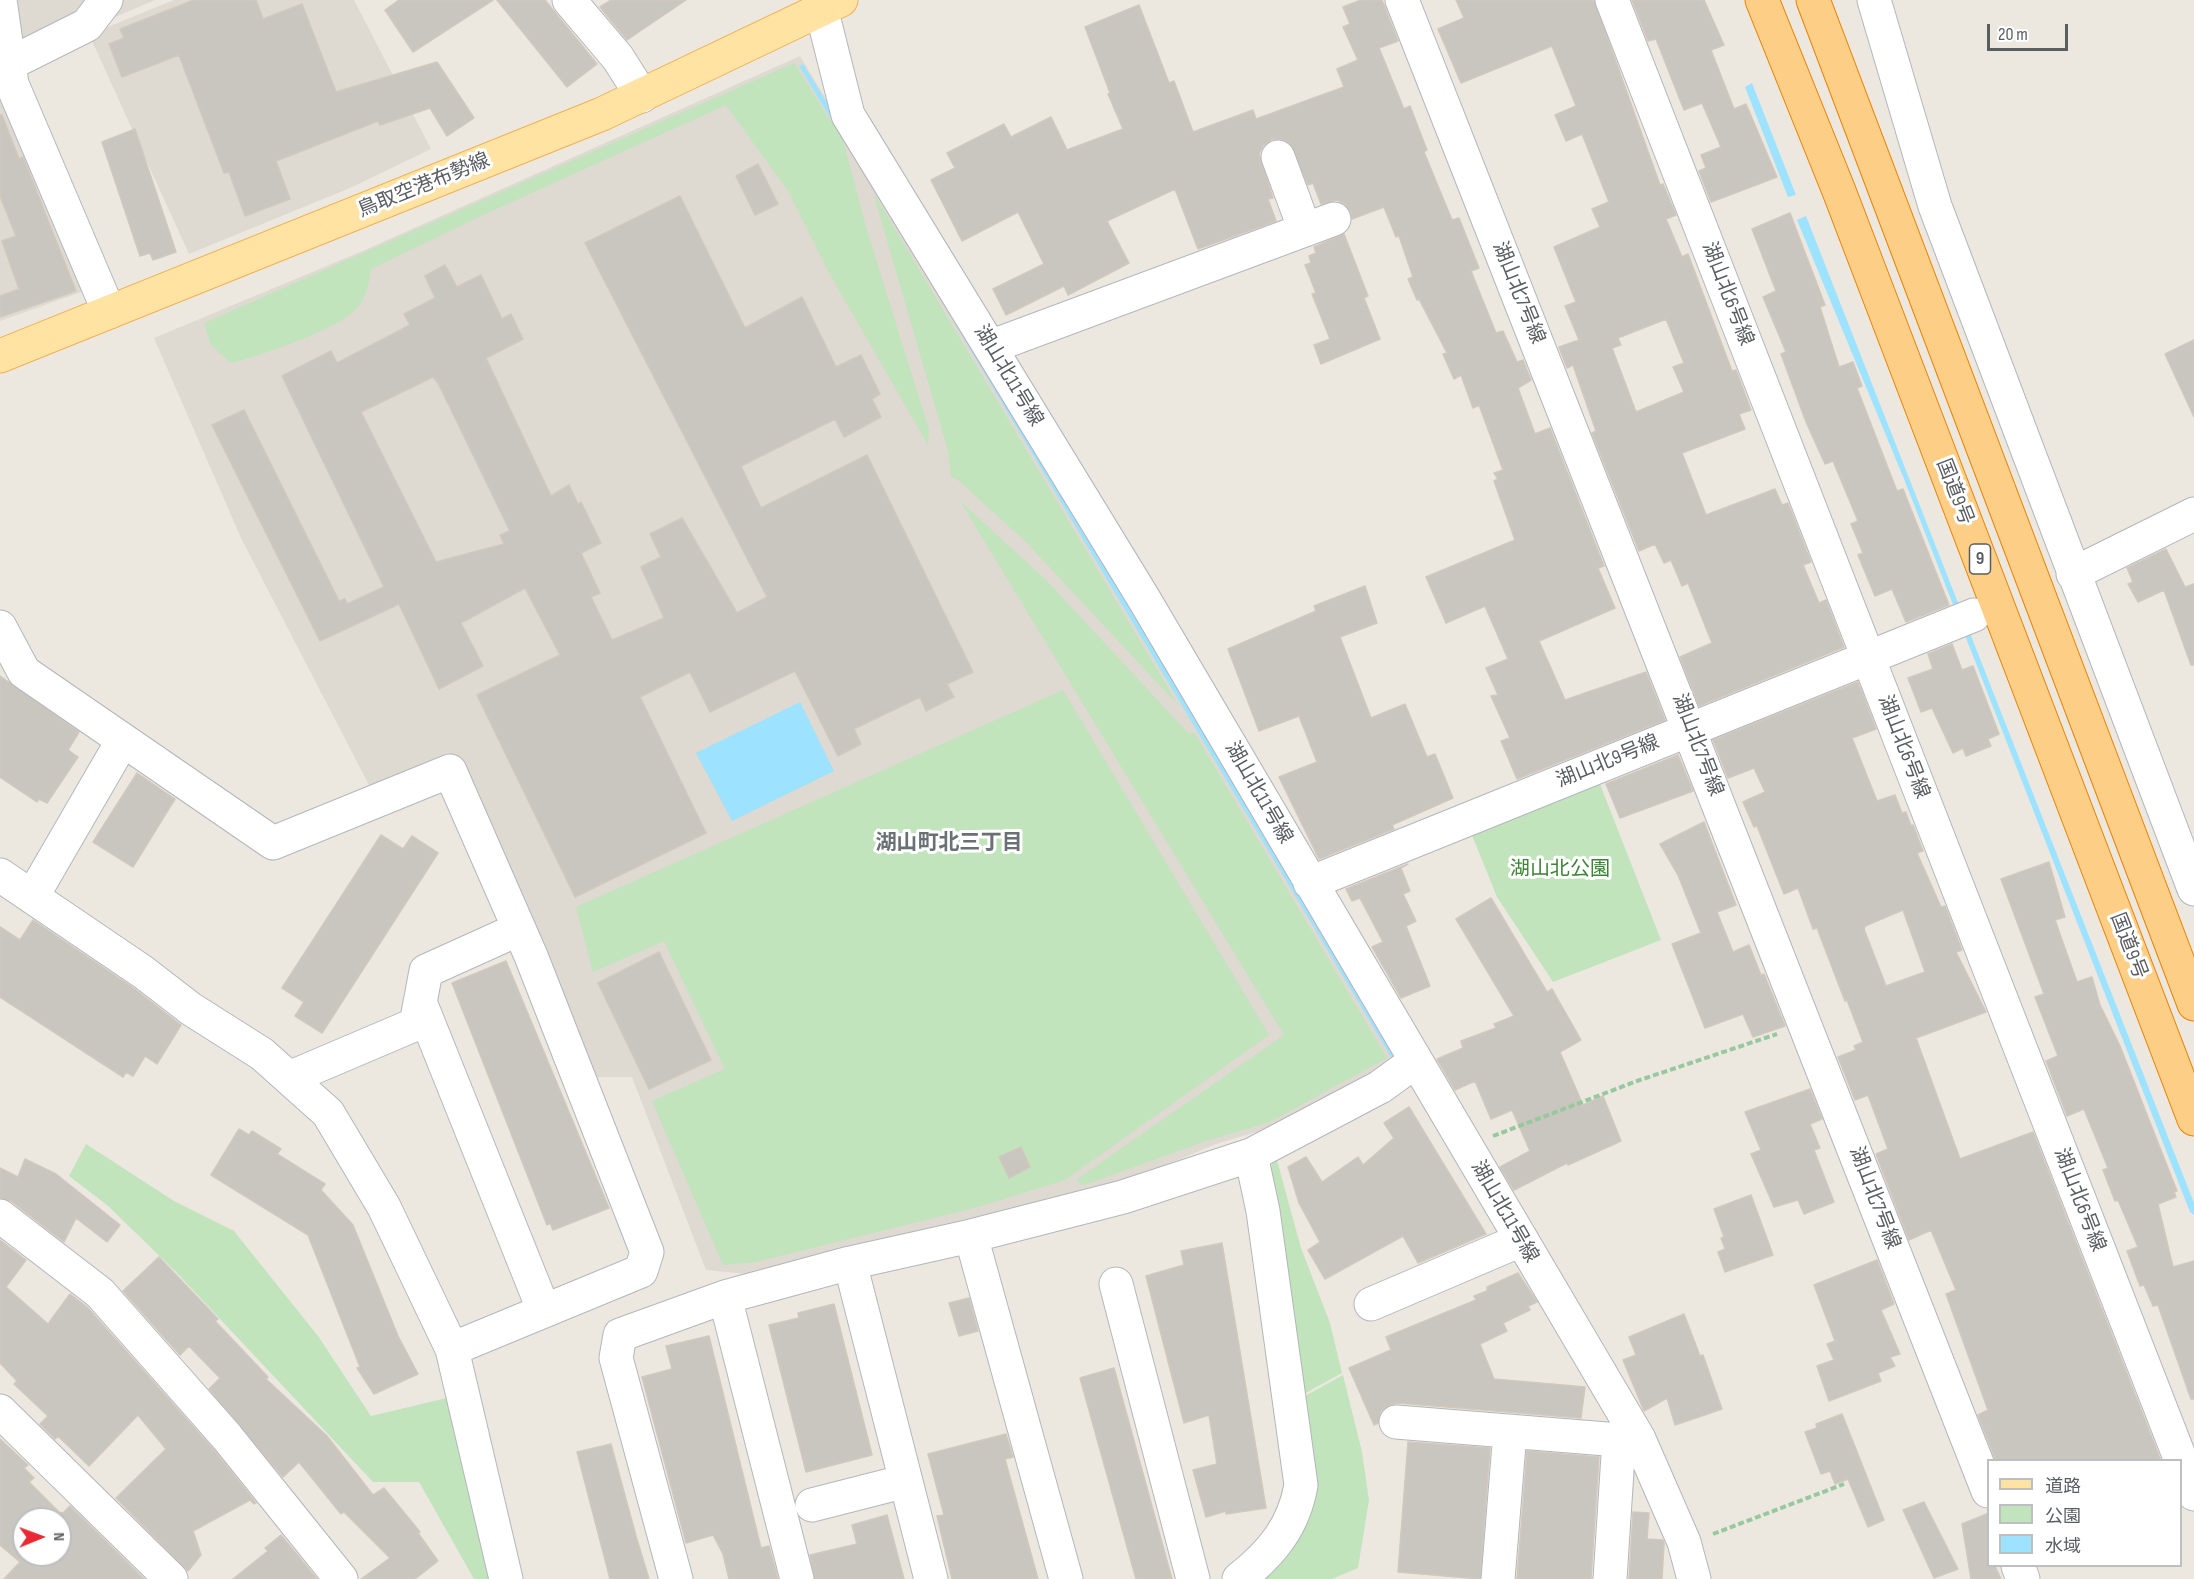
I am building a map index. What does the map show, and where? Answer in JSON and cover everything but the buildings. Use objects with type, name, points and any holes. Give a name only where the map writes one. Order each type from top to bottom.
[{"type":"highway","name":"国道9号","points":[[1762,0],[1844,202],[2194,1119]]},
{"type":"highway","name":"国道9号","points":[[1813,0],[2194,1004]]},
{"type":"main road","name":"鳥取空港布勢線","points":[[0,357],[602,114],[827,3]]},
{"type":"street","points":[[0,0],[12,84],[109,312]]},
{"type":"street","points":[[9,64],[87,25],[106,0]]},
{"type":"street","points":[[569,0],[618,58],[642,96]]},
{"type":"street","name":"湖山北7号線","points":[[1402,0],[1987,1486]]},
{"type":"street","name":"湖山北6号線","points":[[1612,0],[2180,1459]]},
{"type":"street","points":[[1874,0],[1935,206],[2073,574],[2186,843],[2194,889]]},
{"type":"street","name":"湖山北11号線","points":[[827,3],[848,116],[1144,599],[1521,1240],[1685,1545],[1694,1579]]},
{"type":"street","points":[[990,347],[1320,225],[1278,157]]},
{"type":"street","points":[[2073,574],[2194,514]]},
{"type":"street","name":"湖山北9号線","points":[[1310,883],[1690,729],[1869,660],[1974,615]]},
{"type":"street","points":[[0,627],[24,672],[273,843],[450,771],[519,928],[647,1251],[642,1272],[452,1349]]},
{"type":"street","points":[[32,897],[123,740]]},
{"type":"street","points":[[0,875],[191,1009],[262,1054],[328,1113],[384,1207],[452,1349],[506,1579]]},
{"type":"street","points":[[289,1078],[416,1023],[426,971],[519,928]]},
{"type":"street","points":[[420,1002],[544,1311]]},
{"type":"street","points":[[676,1579],[615,1358],[620,1335],[725,1297],[850,1263],[971,1236],[1123,1197],[1251,1155],[1380,1087],[1416,1061]]},
{"type":"street","points":[[1239,1579],[1273,1550],[1297,1509],[1301,1485],[1263,1210],[1251,1155]]},
{"type":"street","points":[[0,1216],[100,1293],[227,1437],[341,1579]]},
{"type":"street","points":[[971,1236],[1066,1579]]},
{"type":"street","points":[[1371,1304],[1521,1240]]},
{"type":"street","points":[[850,1263],[931,1579]]},
{"type":"street","points":[[1116,1284],[1193,1579]]},
{"type":"street","points":[[725,1297],[797,1579]]},
{"type":"street","points":[[0,1411],[171,1579]]},
{"type":"street","points":[[1396,1422],[1629,1440],[1610,1579]]},
{"type":"street","points":[[1498,1579],[1510,1432]]},
{"type":"street","name":"湖山北6号線","points":[[2182,1463],[2194,1494]]},
{"type":"street","points":[[812,1505],[906,1480]]},
{"type":"path","points":[[1466,1146],[1637,1081],[1806,1025]]},
{"type":"path","points":[[1685,1545],[1844,1484]]},
{"type":"shaded area","points":[[0,0],[155,0],[106,21],[22,70]]},
{"type":"shaded area","points":[[174,0],[354,0],[431,149],[350,188],[189,254],[92,41],[108,27]]},
{"type":"shaded area","points":[[800,56],[1109,569],[1400,1060],[1283,1124],[1216,1144],[1108,1189],[747,1274],[706,1270],[632,1077],[596,1077],[464,761],[447,753],[370,787],[241,538],[154,338],[365,250]]},
{"type":"shaded area","points":[[0,89],[84,291],[0,321]]},
{"type":"green space","points":[[794,63],[843,140],[866,227],[929,430],[928,445],[828,271],[788,191],[726,105],[481,216],[371,269],[366,293],[358,307],[349,315],[318,333],[231,363],[211,345],[204,323]]},
{"type":"green space","points":[[873,192],[1178,705],[1026,542],[957,479],[951,477],[948,451]]},
{"type":"green space","points":[[960,501],[1046,580],[1189,734],[1194,732],[1387,1058],[1270,1122],[1206,1141],[1084,1185],[1076,1180],[1284,1035]]},
{"type":"green space","points":[[1063,690],[1269,1035],[1065,1180],[978,1207],[756,1262],[723,1265],[652,1101],[725,1069],[664,941],[593,972],[576,907]]},
{"type":"green space","name":"湖山北公園","points":[[1596,774],[1661,940],[1553,982],[1497,897],[1469,828]]},
{"type":"green space","points":[[86,1144],[174,1201],[234,1231],[318,1336],[371,1416],[451,1397],[496,1579],[474,1579],[419,1482],[373,1482],[175,1271],[107,1205],[69,1176]]},
{"type":"green space","points":[[1275,1153],[1301,1248],[1330,1323],[1342,1373],[1304,1394],[1270,1170]]},
{"type":"green space","points":[[1343,1375],[1362,1452],[1369,1500],[1358,1568],[1332,1579],[1259,1579],[1285,1559],[1298,1537],[1315,1483],[1315,1462],[1305,1396]]},
{"type":"water","points":[[803,64],[837,119],[833,122],[799,66]]},
{"type":"water","points":[[1752,83],[1796,195],[1788,197],[1745,87]]},
{"type":"water","points":[[876,191],[1108,570],[1398,1059],[1391,1057]]},
{"type":"water","points":[[1806,216],[2194,1203],[2194,1215],[2190,1212],[1904,479],[1797,220]]},
{"type":"water","points":[[800,702],[834,771],[732,821],[696,753]]},
{"type":"district","name":"湖山町北三丁目","points":[[949,844]]}]
